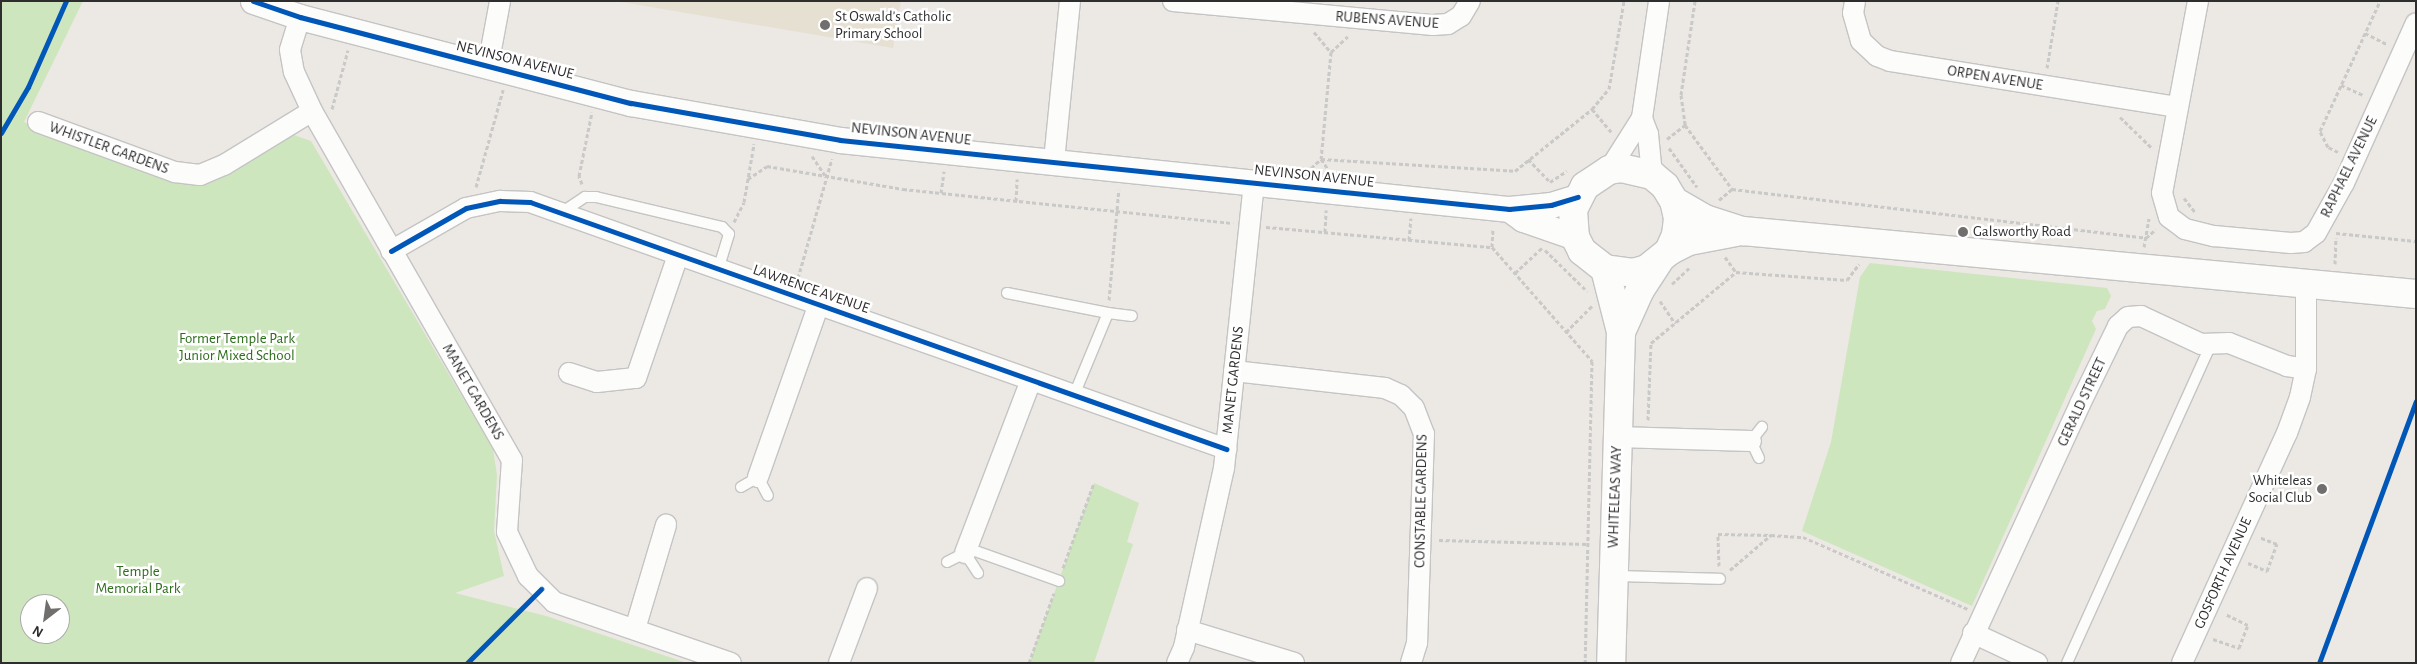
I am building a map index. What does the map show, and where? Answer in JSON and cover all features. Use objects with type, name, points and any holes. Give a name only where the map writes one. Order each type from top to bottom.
[{"type":"main road","points":[[1664,256],[1676,235],[1678,218],[1674,201],[1665,186],[1652,175],[1636,169],[1608,170],[1585,186],[1573,210],[1575,237],[1582,251],[1605,269],[1633,273],[1700,237],[1743,231]]},
{"type":"main road","points":[[1674,201],[1705,219],[1743,231],[2306,282],[2416,294]]},
{"type":"main road","name":"WHITELEAS WAY","points":[[1620,332],[1640,290],[1664,256]]},
{"type":"main road","name":"WHITELEAS WAY","points":[[1605,269],[1620,332],[1611,663]]},
{"type":"street","name":"NEVINSON AVENUE","points":[[253,1],[300,17],[596,94],[840,140],[1342,190],[1412,201],[1509,209],[1551,205],[1578,197]]},
{"type":"street","points":[[498,69],[500,1]]},
{"type":"street","points":[[1054,161],[1070,1]]},
{"type":"street","name":"RUBENS AVENUE","points":[[1173,1],[1433,25],[1448,24],[1461,16],[1470,1]]},
{"type":"street","points":[[1608,170],[1642,118],[1658,1]]},
{"type":"street","name":"ORPEN AVENUE","points":[[1855,1],[1856,28],[1862,41],[1878,56],[1890,61],[2177,109]]},
{"type":"street","name":"RAPHAEL AVENUE","points":[[2198,1],[2162,193],[2169,217],[2185,229],[2195,232],[2292,243],[2304,242],[2316,233],[2355,160],[2416,23]]},
{"type":"street","name":"MANET GARDENS","points":[[300,17],[290,50],[294,72],[312,111],[512,460],[506,532],[528,576],[554,602],[731,663]]},
{"type":"street","name":"WHISTLER GARDENS","points":[[38,122],[175,172],[200,175],[224,165],[312,111]]},
{"type":"street","points":[[1642,118],[1648,134],[1652,175]]},
{"type":"street","name":"MANET GARDENS","points":[[1177,663],[1188,630],[1226,449],[1254,182]]},
{"type":"street","name":"LAWRENCE AVENUE","points":[[391,251],[442,220],[471,207],[500,201],[530,202],[1226,449]]},
{"type":"street","name":"NEVINSON AVENUE","points":[[1509,209],[1523,219],[1575,237]]},
{"type":"street","points":[[569,373],[597,382],[636,378],[678,254]]},
{"type":"street","name":"GOSFORTH AVENUE","points":[[2182,663],[2287,433],[2306,369],[2306,282]]},
{"type":"street","points":[[750,482],[819,304]]},
{"type":"street","name":"GERALD STREET","points":[[1961,663],[2118,326],[2128,317],[2141,316],[2210,346],[2218,341],[2228,343],[2287,366],[2306,369]]},
{"type":"street","name":"CONSTABLE GARDENS","points":[[1234,371],[1385,388],[1401,395],[1414,408],[1424,434],[1417,643],[1411,663]]},
{"type":"street","points":[[966,550],[1031,380]]},
{"type":"street","points":[[1617,437],[1757,442]]},
{"type":"street","points":[[634,629],[666,525]]},
{"type":"street","points":[[840,663],[867,588]]},
{"type":"street","points":[[1188,630],[1294,663]]},
{"type":"street","points":[[1974,633],[2037,663]]},
{"type":"lane","points":[[561,213],[586,197],[722,227],[728,234],[718,270]]},
{"type":"lane","points":[[1007,293],[1132,316]]},
{"type":"lane","points":[[1074,395],[1108,313]]},
{"type":"lane","points":[[2067,663],[2210,346]]},
{"type":"lane","points":[[750,482],[768,496]]},
{"type":"lane","points":[[947,562],[966,550]]},
{"type":"lane","points":[[966,550],[978,573]]},
{"type":"lane","points":[[966,550],[1059,581]]},
{"type":"lane","points":[[1613,576],[1720,579]]},
{"type":"path","points":[[1321,159],[1515,171],[1592,109],[1609,90],[1624,1]]},
{"type":"path","points":[[1695,1],[1680,95],[1685,125],[1732,189]]},
{"type":"path","points":[[2044,86],[2058,1]]},
{"type":"path","points":[[2355,160],[2328,148],[2320,131],[2380,1]]},
{"type":"path","points":[[1297,13],[1331,52],[1321,159],[1342,190]]},
{"type":"path","points":[[325,136],[353,31]]},
{"type":"path","points":[[2365,33],[2403,52]]},
{"type":"path","points":[[471,207],[498,69]]},
{"type":"path","points":[[2341,85],[2380,103]]},
{"type":"path","points":[[586,197],[580,176],[596,94]]},
{"type":"path","points":[[2096,94],[2167,162]]},
{"type":"path","points":[[1592,109],[1616,137]]},
{"type":"path","points":[[728,234],[744,202],[757,125]]},
{"type":"path","points":[[1685,125],[1664,142],[1700,191]]},
{"type":"path","points":[[793,295],[826,176],[840,140]]},
{"type":"path","points":[[1528,160],[1550,182]]},
{"type":"path","points":[[748,179],[767,166],[903,189],[1249,225],[1492,247],[1592,361],[1585,663]]},
{"type":"path","points":[[1711,206],[1732,189],[2146,238]]},
{"type":"path","points":[[2141,267],[2152,204],[2162,193]]},
{"type":"path","points":[[1108,313],[1117,212]]},
{"type":"path","points":[[2316,233],[2416,241]]},
{"type":"path","points":[[1515,273],[1542,247],[1546,239]]},
{"type":"path","points":[[1647,438],[1651,343],[1736,272],[1847,280],[1875,244]]},
{"type":"path","points":[[1542,247],[1590,294]]},
{"type":"path","points":[[1675,323],[1657,298],[1693,264]]},
{"type":"path","points":[[1566,332],[1596,301]]},
{"type":"path","points":[[2231,556],[2267,571],[2277,544],[2242,530]]},
{"type":"path","points":[[1720,579],[1718,534],[1803,537],[1982,615]]},
{"type":"path","points":[[1720,579],[1771,535]]},
{"type":"path","points":[[1420,540],[1588,544]]},
{"type":"path","points":[[2196,633],[2239,648],[2248,625],[2208,606]]},
{"type":"shaded area","name":"St Oswald's Catholic Primary School","points":[[615,1],[901,1],[893,48]]},
{"type":"green space","name":"Former Temple Park Junior Mixed School","points":[[1,1],[83,1],[24,122],[169,178],[212,180],[294,135],[311,141],[493,449],[497,475],[494,531],[504,576],[455,593],[546,616],[687,663],[1,663]]},
{"type":"green space","points":[[1870,263],[2107,288],[2111,296],[2105,309],[2097,311],[2092,321],[2096,329],[1972,606],[1802,531],[1831,442],[1860,277]]},
{"type":"green space","points":[[1094,483],[1139,503],[1127,542],[1133,544],[1094,663],[1029,663]]},
{"type":"cycle path","points":[[1,133],[28,87],[66,1]]},
{"type":"cycle path","points":[[253,1],[300,17],[631,103],[840,140],[1509,209],[1551,205],[1578,197]]},
{"type":"cycle path","points":[[391,251],[466,208],[500,201],[530,202],[1226,449]]},
{"type":"cycle path","points":[[2319,663],[2416,401]]},
{"type":"cycle path","points":[[467,663],[541,589]]},
{"type":"place","name":"St Oswald's Catholic Primary School","points":[[825,25]]},
{"type":"place","name":"Galsworthy Road","points":[[1963,232]]},
{"type":"place","name":"Whiteleas Social Club","points":[[2322,489]]},
{"type":"park label","name":"Temple Memorial Park","points":[[138,580]]}]
